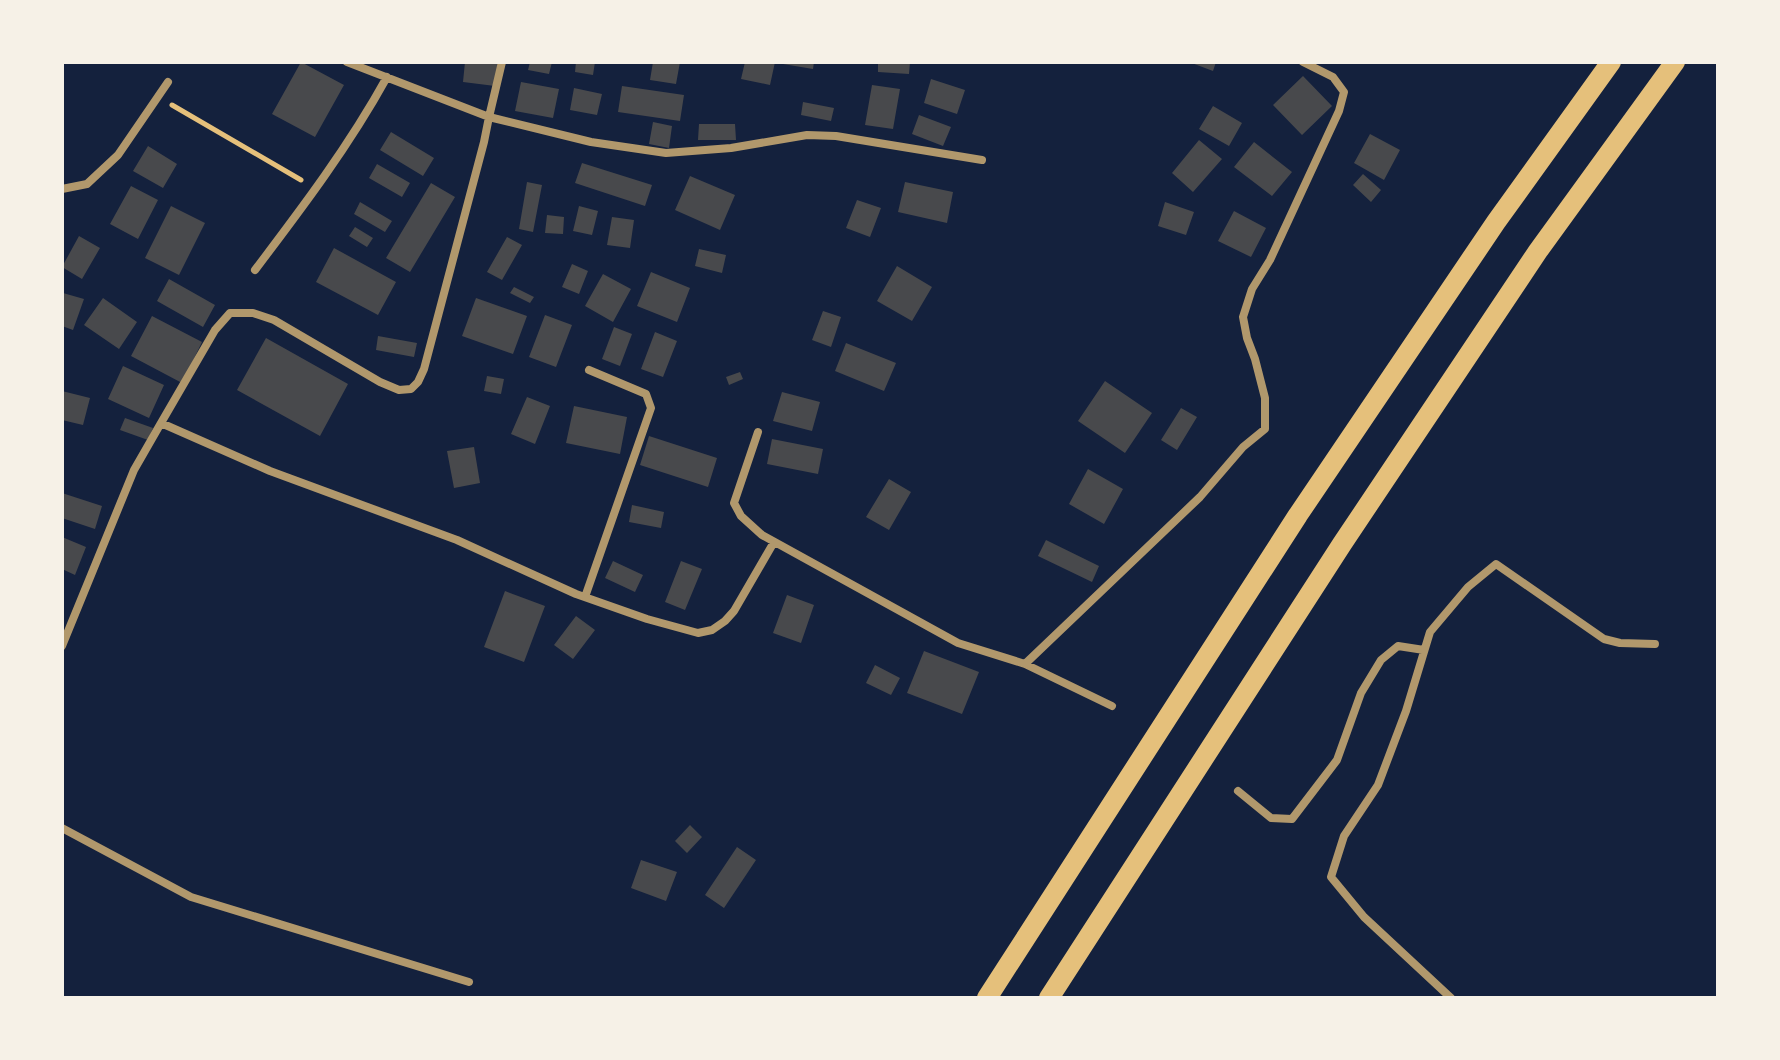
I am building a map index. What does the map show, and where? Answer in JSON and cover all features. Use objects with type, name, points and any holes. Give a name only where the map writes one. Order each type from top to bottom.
[{"type":"highway","points":[[987,998],[1298,515],[1496,222],[1611,62]]},
{"type":"highway","points":[[1049,998],[1367,506],[1538,251],[1675,62]]},
{"type":"street","points":[[347,62],[489,117],[591,142],[666,153],[731,148],[807,135],[836,136],[982,160]]},
{"type":"street","points":[[62,646],[134,470],[215,330],[230,313],[253,313],[274,320],[399,390],[411,389],[418,382],[484,142],[502,62]]},
{"type":"street","points":[[1025,664],[1200,497],[1243,447],[1265,429],[1265,398],[1243,317],[1252,289],[1270,260],[1339,111],[1344,92],[1333,77],[1303,62]]},
{"type":"street","points":[[255,270],[316,189],[387,77]]},
{"type":"street","points":[[62,189],[87,184],[118,155],[168,82]]},
{"type":"street","points":[[585,597],[651,408],[646,394],[589,370]]},
{"type":"street","points":[[161,423],[270,471],[457,540],[585,597],[698,633],[712,630],[734,611],[774,542]]},
{"type":"street","points":[[758,432],[734,503],[741,516],[762,535],[958,643],[1025,664],[1112,706]]},
{"type":"street","points":[[1451,998],[1364,917],[1331,877],[1344,836],[1378,785],[1406,711],[1430,632],[1468,587],[1496,564],[1604,639],[1620,643],[1655,644]]},
{"type":"street","points":[[1238,791],[1271,818],[1292,819],[1337,760],[1361,693],[1381,660],[1398,646],[1424,650]]},
{"type":"street","points":[[62,828],[191,897],[469,982]]},
{"type":"path","points":[[158,96],[316,189]]},
{"type":"building","points":[[301,62],[344,85],[315,137],[272,114]]},
{"type":"building","points":[[465,62],[498,62],[495,86],[463,82]]},
{"type":"building","points":[[530,62],[552,62],[549,74],[528,70]]},
{"type":"building","points":[[576,62],[595,62],[593,75],[575,72]]},
{"type":"building","points":[[653,62],[680,62],[676,84],[650,80]]},
{"type":"building","points":[[745,62],[775,62],[770,85],[741,79]]},
{"type":"building","points":[[783,62],[814,62],[813,69]]},
{"type":"building","points":[[878,62],[910,62],[909,74],[878,72]]},
{"type":"building","points":[[1189,62],[1216,62],[1213,71]]},
{"type":"building","points":[[1303,76],[1332,106],[1302,135],[1273,105]]},
{"type":"building","points":[[931,79],[965,90],[957,114],[924,103]]},
{"type":"building","points":[[521,82],[559,89],[553,118],[515,111]]},
{"type":"building","points":[[872,85],[900,89],[893,129],[865,125]]},
{"type":"building","points":[[622,86],[684,95],[680,121],[618,112]]},
{"type":"building","points":[[574,88],[602,94],[597,115],[570,110]]},
{"type":"building","points":[[803,102],[834,108],[831,121],[801,115]]},
{"type":"building","points":[[1213,106],[1242,123],[1229,146],[1199,129]]},
{"type":"building","points":[[919,115],[951,127],[943,146],[912,134]]},
{"type":"building","points":[[653,122],[672,126],[669,148],[649,144]]},
{"type":"building","points":[[699,124],[735,124],[736,140],[698,140]]},
{"type":"building","points":[[391,132],[434,158],[423,176],[380,150]]},
{"type":"building","points":[[1370,134],[1400,150],[1384,180],[1354,163]]},
{"type":"building","points":[[1199,140],[1222,159],[1193,192],[1172,173]]},
{"type":"building","points":[[1254,142],[1292,172],[1272,196],[1234,167]]},
{"type":"building","points":[[148,146],[177,164],[163,188],[133,171]]},
{"type":"building","points":[[582,163],[652,185],[645,206],[575,183]]},
{"type":"building","points":[[377,164],[410,183],[402,197],[369,178]]},
{"type":"building","points":[[1363,174],[1381,190],[1371,202],[1353,185]]},
{"type":"building","points":[[690,176],[735,195],[720,230],[675,210]]},
{"type":"building","points":[[527,182],[542,185],[533,232],[519,229]]},
{"type":"building","points":[[905,182],[953,192],[947,223],[898,212]]},
{"type":"building","points":[[431,183],[455,197],[410,272],[386,258]]},
{"type":"building","points":[[131,186],[158,200],[138,239],[110,224]]},
{"type":"building","points":[[857,200],[881,208],[870,237],[846,228]]},
{"type":"building","points":[[360,202],[392,221],[385,232],[354,214]]},
{"type":"building","points":[[1165,202],[1194,212],[1186,235],[1158,226]]},
{"type":"building","points":[[171,206],[205,223],[179,275],[145,258]]},
{"type":"building","points":[[579,206],[598,211],[592,235],[573,231]]},
{"type":"building","points":[[1234,211],[1266,228],[1251,257],[1218,241]]},
{"type":"building","points":[[547,215],[564,217],[563,234],[545,233]]},
{"type":"building","points":[[612,217],[634,220],[630,248],[607,245]]},
{"type":"building","points":[[355,227],[373,238],[367,247],[349,236]]},
{"type":"building","points":[[79,236],[100,248],[82,279],[62,267]]},
{"type":"building","points":[[507,237],[522,245],[502,280],[487,272]]},
{"type":"building","points":[[334,248],[396,282],[378,315],[316,282]]},
{"type":"building","points":[[699,249],[726,255],[722,273],[695,266]]},
{"type":"building","points":[[572,264],[588,271],[579,294],[562,287]]},
{"type":"building","points":[[897,266],[932,287],[912,321],[877,301]]},
{"type":"building","points":[[651,272],[690,288],[677,322],[637,306]]},
{"type":"building","points":[[603,274],[631,289],[613,322],[585,306]]},
{"type":"building","points":[[169,279],[215,305],[203,327],[157,301]]},
{"type":"building","points":[[514,287],[534,297],[530,303],[510,293]]},
{"type":"building","points":[[63,293],[84,299],[73,330],[62,326]]},
{"type":"building","points":[[103,298],[137,322],[119,349],[84,325]]},
{"type":"building","points":[[476,298],[527,316],[513,354],[462,336]]},
{"type":"building","points":[[823,311],[841,317],[831,347],[812,340]]},
{"type":"building","points":[[545,315],[572,325],[556,367],[529,357]]},
{"type":"building","points":[[152,316],[202,342],[182,383],[131,356]]},
{"type":"building","points":[[614,327],[632,334],[620,366],[602,359]]},
{"type":"building","points":[[655,332],[677,341],[663,377],[641,369]]},
{"type":"building","points":[[378,336],[417,343],[414,357],[376,350]]},
{"type":"building","points":[[266,338],[348,384],[320,436],[237,390]]},
{"type":"building","points":[[846,343],[896,363],[884,391],[835,371]]},
{"type":"building","points":[[123,366],[164,385],[149,418],[108,399]]},
{"type":"building","points":[[740,372],[743,379],[729,385],[726,377]]},
{"type":"building","points":[[487,376],[504,379],[501,394],[484,391]]},
{"type":"building","points":[[1105,381],[1152,413],[1125,453],[1078,421]]},
{"type":"building","points":[[62,391],[90,398],[83,425],[62,420]]},
{"type":"building","points":[[782,392],[820,402],[812,431],[773,421]]},
{"type":"building","points":[[527,397],[550,406],[535,444],[511,434]]},
{"type":"building","points":[[574,406],[627,417],[620,454],[566,443]]},
{"type":"building","points":[[1181,408],[1197,417],[1177,450],[1161,440]]},
{"type":"building","points":[[125,418],[153,428],[148,440],[120,430]]},
{"type":"building","points":[[649,436],[717,458],[708,487],[640,465]]},
{"type":"building","points":[[772,439],[823,449],[818,474],[767,464]]},
{"type":"building","points":[[474,447],[480,483],[454,488],[447,451]]},
{"type":"building","points":[[1088,469],[1123,489],[1104,524],[1069,504]]},
{"type":"building","points":[[889,479],[911,492],[889,530],[866,517]]},
{"type":"building","points":[[62,493],[102,506],[95,529],[62,518]]},
{"type":"building","points":[[632,505],[664,512],[661,528],[629,522]]},
{"type":"building","points":[[62,537],[86,547],[75,575],[62,569]]},
{"type":"building","points":[[1046,540],[1099,566],[1092,582],[1038,556]]},
{"type":"building","points":[[613,561],[643,575],[635,592],[605,578]]},
{"type":"building","points":[[681,561],[702,569],[685,610],[665,602]]},
{"type":"building","points":[[505,591],[545,606],[524,662],[484,647]]},
{"type":"building","points":[[787,595],[814,605],[801,643],[773,633]]},
{"type":"building","points":[[576,616],[595,630],[573,659],[554,645]]},
{"type":"building","points":[[924,651],[979,672],[962,714],[907,693]]},
{"type":"building","points":[[875,665],[900,678],[891,695],[866,683]]},
{"type":"building","points":[[690,825],[702,837],[687,853],[675,841]]},
{"type":"building","points":[[737,847],[756,860],[724,908],[705,895]]},
{"type":"building","points":[[641,860],[677,872],[666,901],[631,888]]}]
